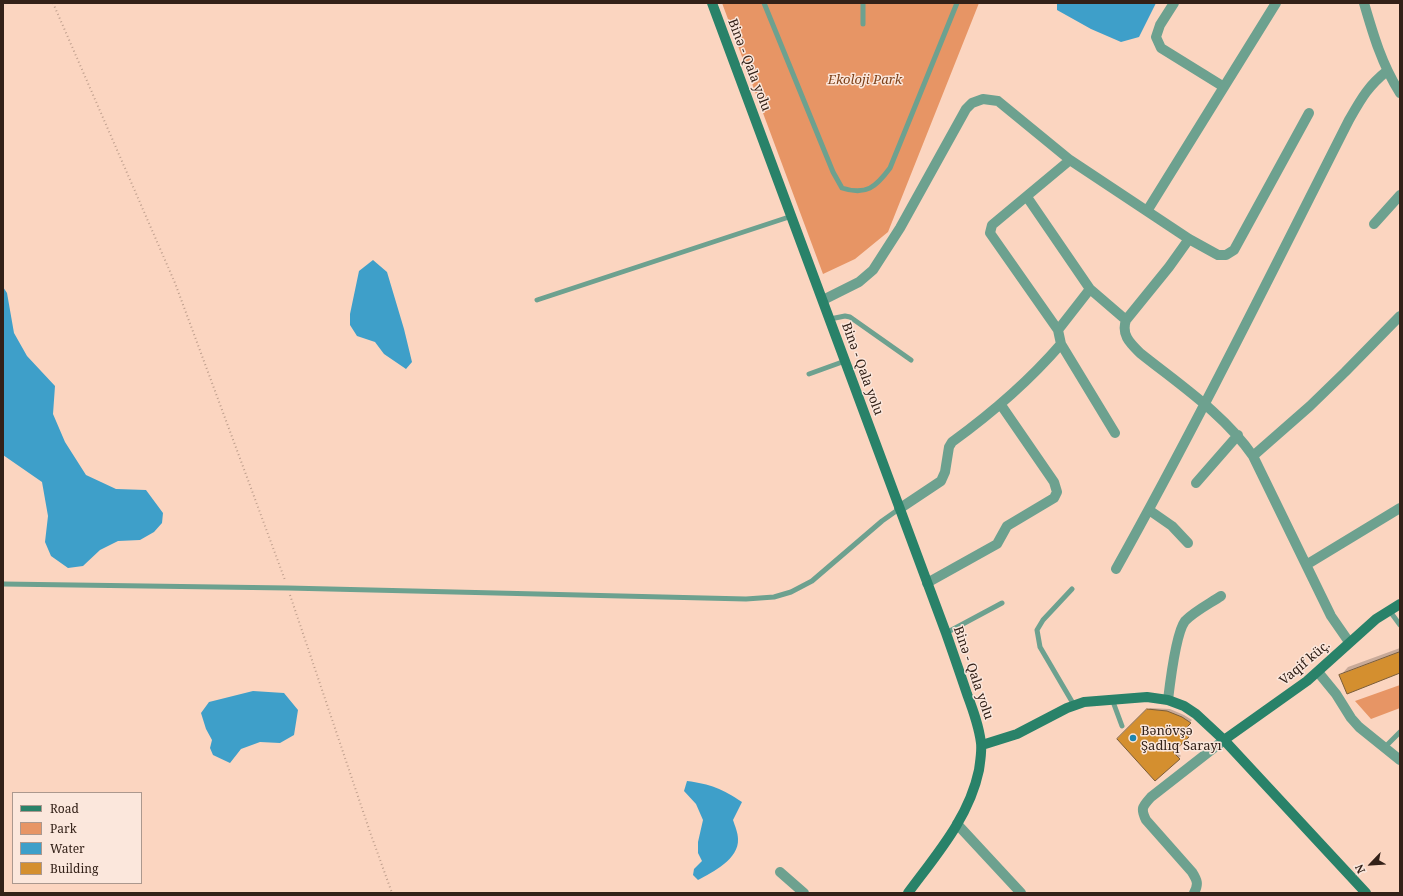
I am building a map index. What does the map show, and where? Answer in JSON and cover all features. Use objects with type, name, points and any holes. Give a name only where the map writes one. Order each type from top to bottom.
[{"type":"main road","name":"Binə - Qala yolu","points":[[712,3],[946,633],[978,725],[982,745],[980,761],[977,779],[967,806],[944,844],[908,893]]},
{"type":"main road","name":"Vaqif küç.","points":[[1224,740],[1302,685],[1376,619],[1400,604]]},
{"type":"main road","points":[[982,745],[1017,734],[1074,705],[1084,702],[1147,697],[1168,700],[1184,706],[1196,714],[1224,740],[1366,893]]},
{"type":"street","points":[[1174,3],[1160,25],[1156,37],[1161,48],[1224,87]]},
{"type":"street","points":[[1147,211],[1276,3]]},
{"type":"street","points":[[1364,3],[1376,44],[1400,93]]},
{"type":"street","points":[[1116,569],[1149,510],[1349,120],[1367,91],[1375,81],[1388,71]]},
{"type":"street","points":[[823,300],[859,282],[873,270],[900,228],[966,109],[972,103],[983,99],[998,100],[1070,160],[1189,239],[1218,255],[1226,255],[1234,250],[1309,113]]},
{"type":"street","points":[[1070,160],[992,225],[990,234],[1058,330],[1061,344],[1116,433]]},
{"type":"street","points":[[1374,224],[1400,195]]},
{"type":"street","points":[[1027,197],[1090,289],[1126,320]]},
{"type":"street","points":[[1189,239],[1169,267],[1126,320],[1124,327],[1126,336],[1140,353],[1204,404],[1238,435],[1253,456],[1331,616],[1349,642]]},
{"type":"street","points":[[1058,330],[1090,289]]},
{"type":"street","points":[[1253,456],[1320,396],[1400,316]]},
{"type":"street","points":[[899,509],[941,481],[945,472],[949,447],[952,442],[1001,405],[1049,358],[1061,344]]},
{"type":"street","points":[[927,583],[997,544],[1007,526],[1054,498],[1057,492],[1054,482],[1001,405]]},
{"type":"street","points":[[1196,483],[1238,435]]},
{"type":"street","points":[[1306,565],[1400,508]]},
{"type":"street","points":[[1149,510],[1172,526],[1188,543]]},
{"type":"street","points":[[1168,700],[1180,630],[1192,615],[1221,596]]},
{"type":"street","points":[[1318,672],[1336,694],[1359,727],[1400,760]]},
{"type":"street","points":[[1194,893],[1197,888],[1197,879],[1146,820],[1142,813],[1143,806],[1151,797],[1224,740]]},
{"type":"street","points":[[957,824],[1020,893]]},
{"type":"street","points":[[780,872],[804,893]]},
{"type":"lane","points":[[764,3],[833,172],[842,188],[854,192],[870,189],[881,180],[890,168],[956,3]]},
{"type":"lane","points":[[863,3],[863,24]]},
{"type":"lane","points":[[537,300],[792,216]]},
{"type":"lane","points":[[830,319],[845,316],[850,317],[911,360]]},
{"type":"lane","points":[[809,374],[845,361]]},
{"type":"lane","points":[[3,584],[288,588],[746,598],[774,597],[791,592],[812,581],[882,521],[899,509]]},
{"type":"lane","points":[[1072,589],[1043,620],[1037,630],[1040,647],[1074,705]]},
{"type":"lane","points":[[946,633],[1002,602]]},
{"type":"lane","points":[[1389,610],[1400,625]]},
{"type":"lane","points":[[1112,699],[1122,726]]},
{"type":"lane","points":[[1385,747],[1400,732]]},
{"type":"path","points":[[53,3],[175,283],[288,588],[392,893]]},
{"type":"green space","name":"Ekoloji Park","points":[[722,3],[979,3],[888,232],[855,259],[823,274]]},
{"type":"green space","points":[[1400,685],[1400,708],[1371,719],[1355,701]]},
{"type":"water","points":[[1057,3],[1156,3],[1139,37],[1121,42],[1091,29],[1057,10]]},
{"type":"water","points":[[373,260],[387,272],[412,362],[406,369],[384,354],[375,342],[357,336],[350,325],[350,314],[359,271]]},
{"type":"water","points":[[3,287],[7,293],[14,333],[27,356],[55,386],[53,414],[65,442],[86,475],[116,489],[146,490],[163,513],[162,523],[154,532],[140,540],[118,541],[100,550],[83,566],[68,568],[51,556],[45,542],[48,516],[42,482],[3,455]]},
{"type":"water","points":[[253,691],[284,693],[298,710],[294,735],[280,743],[260,742],[241,749],[230,763],[213,755],[210,748],[212,740],[206,729],[201,713],[209,702]]},
{"type":"water","points":[[687,781],[716,788],[742,802],[733,820],[738,839],[734,853],[730,859],[718,869],[698,880],[693,875],[694,869],[702,861],[698,853],[698,842],[703,820],[696,804],[684,791]]},
{"type":"building","points":[[1400,652],[1400,673],[1347,694],[1339,675]]},
{"type":"building","points":[[1147,709],[1167,711],[1182,717],[1191,723],[1184,730],[1189,737],[1173,752],[1180,759],[1155,781],[1117,739]]},
{"type":"place","name":"Bənövşə Şadlıq Sarayı","points":[[1133,738]]}]
